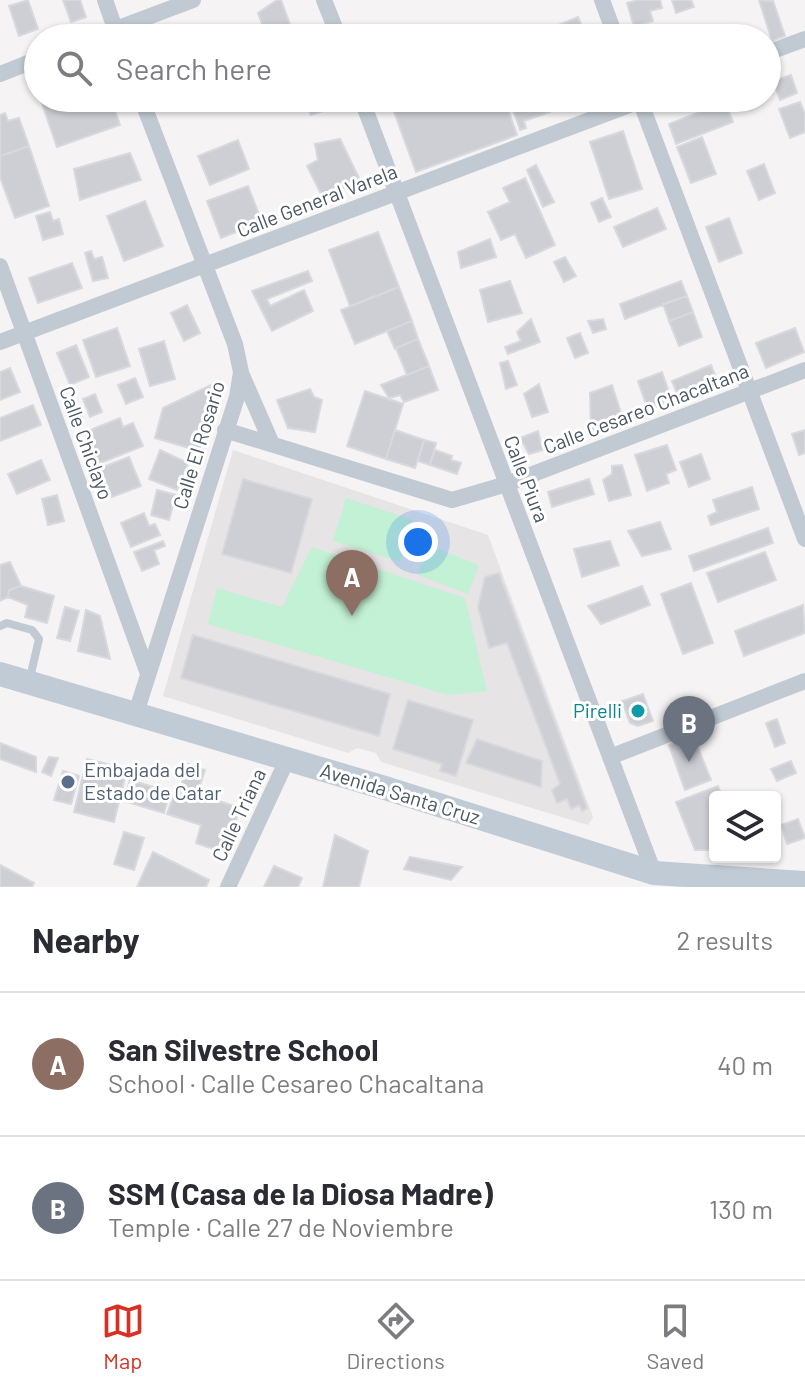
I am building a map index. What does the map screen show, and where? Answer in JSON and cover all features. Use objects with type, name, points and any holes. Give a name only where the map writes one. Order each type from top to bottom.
[{"type":"main road","name":"Avenida Santa Cruz","points":[[0,674],[385,788],[654,873],[805,883]]},
{"type":"street","points":[[105,0],[113,24]]},
{"type":"street","points":[[139,24],[193,0]]},
{"type":"street","points":[[324,0],[333,24]]},
{"type":"street","points":[[602,0],[611,24]]},
{"type":"street","points":[[781,48],[805,39]]},
{"type":"street","points":[[0,74],[24,65]]},
{"type":"street","name":"Calle El Rosario","points":[[135,716],[240,385],[241,372],[235,344],[146,112]]},
{"type":"street","name":"Calle Piura","points":[[366,112],[654,873]]},
{"type":"street","name":"Calle General Varela","points":[[0,342],[608,112]]},
{"type":"street","points":[[647,112],[805,539]]},
{"type":"street","name":"Calle Chiclayo","points":[[0,266],[147,671]]},
{"type":"street","name":"Calle Cesareo Chacaltana","points":[[225,430],[452,500],[507,484],[805,370]]},
{"type":"street","points":[[241,372],[272,444]]},
{"type":"street","points":[[133,633],[147,641],[157,640]]},
{"type":"street","points":[[610,757],[805,681]]},
{"type":"street","name":"Calle Triana","points":[[228,887],[287,760]]},
{"type":"lane","points":[[0,626],[7,623],[32,630],[39,639],[29,682]]},
{"type":"shaded area","points":[[233,450],[488,535],[593,817],[588,825],[381,762],[376,753],[357,748],[348,753],[163,696]]},
{"type":"green space","points":[[346,498],[413,520],[400,562],[333,541]]},
{"type":"green space","points":[[428,545],[479,565],[468,594],[418,575]]},
{"type":"green space","points":[[312,547],[465,598],[487,691],[448,695],[208,624],[217,588],[282,607]]},
{"type":"building","points":[[28,0],[36,24],[24,24],[24,34],[19,36],[9,6]]},
{"type":"building","points":[[63,0],[80,0],[86,17],[71,22]]},
{"type":"building","points":[[281,0],[290,24],[262,24],[258,13]]},
{"type":"building","points":[[660,0],[662,8],[650,11],[653,21],[633,24],[627,3]]},
{"type":"building","points":[[672,0],[691,0],[694,7],[676,13]]},
{"type":"building","points":[[759,0],[773,1],[781,24],[767,24]]},
{"type":"building","points":[[578,17],[581,24],[561,24]]},
{"type":"building","points":[[791,75],[797,93],[781,100],[781,78]]},
{"type":"building","points":[[800,102],[805,114],[805,132],[790,138],[781,108]]},
{"type":"building","points":[[45,112],[116,112],[120,125],[57,147]]},
{"type":"building","points":[[394,112],[509,112],[517,135],[416,172]]},
{"type":"building","points":[[514,112],[550,112],[524,121],[526,128],[520,130]]},
{"type":"building","points":[[700,112],[729,112],[733,122],[676,144],[669,124]]},
{"type":"building","points":[[5,113],[8,121],[19,118],[29,146],[0,156],[0,115]]},
{"type":"building","points":[[623,131],[642,189],[609,199],[590,142]]},
{"type":"building","points":[[702,137],[716,174],[691,183],[677,147]]},
{"type":"building","points":[[340,139],[360,180],[323,198],[307,166],[318,160],[315,144]]},
{"type":"building","points":[[238,140],[249,169],[210,185],[198,156]]},
{"type":"building","points":[[29,146],[49,206],[15,218],[0,177],[0,156]]},
{"type":"building","points":[[130,153],[141,180],[80,200],[74,169]]},
{"type":"building","points":[[764,164],[775,193],[759,200],[747,171]]},
{"type":"building","points":[[536,165],[554,202],[543,207],[527,170]]},
{"type":"building","points":[[525,178],[555,245],[526,258],[515,234],[501,240],[488,212],[510,202],[503,188]]},
{"type":"building","points":[[248,186],[262,222],[221,238],[207,201]]},
{"type":"building","points":[[602,198],[611,217],[599,222],[591,203]]},
{"type":"building","points":[[145,201],[163,246],[124,261],[107,216]]},
{"type":"building","points":[[657,208],[666,229],[623,247],[614,227]]},
{"type":"building","points":[[50,212],[53,221],[59,219],[63,234],[43,240],[36,216]]},
{"type":"building","points":[[729,218],[742,253],[719,262],[706,227]]},
{"type":"building","points":[[378,232],[399,287],[350,306],[329,250]]},
{"type":"building","points":[[490,239],[496,257],[461,268],[458,252]]},
{"type":"building","points":[[91,251],[94,259],[102,257],[108,278],[93,281],[85,253]]},
{"type":"building","points":[[565,257],[576,276],[564,282],[554,262]]},
{"type":"building","points":[[72,263],[82,288],[38,303],[29,278]]},
{"type":"building","points":[[308,271],[312,281],[267,299],[270,306],[304,290],[313,311],[272,331],[252,291]]},
{"type":"building","points":[[510,281],[522,313],[488,322],[480,290]]},
{"type":"building","points":[[681,281],[687,296],[625,319],[620,304]]},
{"type":"building","points":[[399,287],[412,321],[355,344],[341,310]]},
{"type":"building","points":[[687,296],[693,312],[669,321],[663,304]]},
{"type":"building","points":[[187,305],[200,333],[184,341],[171,313]]},
{"type":"building","points":[[693,312],[702,337],[679,346],[669,321]]},
{"type":"building","points":[[531,319],[540,342],[508,354],[505,347],[521,341],[517,332]]},
{"type":"building","points":[[603,319],[606,329],[593,333],[588,321]]},
{"type":"building","points":[[412,321],[418,339],[395,349],[387,331]]},
{"type":"building","points":[[117,328],[130,366],[96,377],[83,340]]},
{"type":"building","points":[[795,328],[804,352],[766,368],[756,343]]},
{"type":"building","points":[[580,333],[588,353],[575,358],[567,338]]},
{"type":"building","points":[[418,339],[429,366],[407,375],[396,348]]},
{"type":"building","points":[[164,341],[175,379],[150,386],[139,349]]},
{"type":"building","points":[[76,345],[89,377],[70,385],[57,353]]},
{"type":"building","points":[[508,361],[517,385],[506,389],[500,363]]},
{"type":"building","points":[[711,365],[719,385],[680,401],[672,381]]},
{"type":"building","points":[[429,366],[438,390],[404,402],[400,395],[389,398],[381,385]]},
{"type":"building","points":[[10,368],[20,392],[0,400],[0,372]]},
{"type":"building","points":[[662,372],[672,401],[648,410],[638,381]]},
{"type":"building","points":[[135,378],[143,397],[126,404],[118,385]]},
{"type":"building","points":[[219,381],[199,451],[155,438],[163,408]]},
{"type":"building","points":[[539,384],[548,412],[532,417],[524,394]]},
{"type":"building","points":[[612,385],[622,416],[591,432],[590,393]]},
{"type":"building","points":[[310,389],[314,397],[322,400],[315,432],[288,428],[277,400]]},
{"type":"building","points":[[365,391],[403,404],[386,459],[347,446]]},
{"type":"building","points":[[95,394],[102,412],[90,417],[83,399]]},
{"type":"building","points":[[33,405],[41,425],[0,441],[0,418]]},
{"type":"building","points":[[120,418],[123,427],[133,423],[143,446],[98,464],[85,432]]},
{"type":"building","points":[[395,430],[424,440],[415,468],[386,459]]},
{"type":"building","points":[[805,430],[805,453],[799,455],[792,434]]},
{"type":"building","points":[[538,431],[543,450],[529,454],[520,438]]},
{"type":"building","points":[[424,440],[436,443],[430,465],[418,461]]},
{"type":"building","points":[[667,445],[676,470],[666,474],[669,483],[647,491],[635,455]]},
{"type":"building","points":[[160,450],[188,463],[177,490],[149,479]]},
{"type":"building","points":[[435,450],[461,463],[457,474],[430,465]]},
{"type":"building","points":[[701,454],[710,479],[689,487],[680,462]]},
{"type":"building","points":[[129,457],[141,486],[112,497],[100,468]]},
{"type":"building","points":[[41,460],[50,480],[17,494],[8,474]]},
{"type":"building","points":[[622,465],[631,495],[609,501],[603,480],[612,474],[612,466]]},
{"type":"building","points":[[243,479],[312,499],[291,573],[222,554]]},
{"type":"building","points":[[589,479],[594,494],[552,507],[548,492]]},
{"type":"building","points":[[752,487],[759,509],[711,525],[708,516],[717,512],[713,500]]},
{"type":"building","points":[[157,490],[176,495],[169,520],[151,515]]},
{"type":"building","points":[[57,495],[64,521],[48,525],[42,499]]},
{"type":"building","points":[[144,513],[149,526],[155,524],[160,535],[131,547],[121,523]]},
{"type":"building","points":[[660,522],[671,549],[642,556],[628,531]]},
{"type":"building","points":[[768,528],[773,543],[694,571],[689,556]]},
{"type":"building","points":[[163,541],[165,546],[154,550],[159,564],[142,571],[134,552]]},
{"type":"building","points":[[610,541],[619,565],[582,577],[574,549]]},
{"type":"building","points":[[765,552],[776,580],[718,602],[707,573]]},
{"type":"building","points":[[10,562],[21,586],[9,590],[8,597],[0,601],[0,565]]},
{"type":"building","points":[[499,573],[587,808],[582,811],[579,805],[571,809],[567,799],[557,803],[552,790],[560,784],[507,643],[489,648],[478,607],[485,577]]},
{"type":"building","points":[[691,583],[713,643],[683,654],[661,594]]},
{"type":"building","points":[[21,586],[54,596],[47,623],[25,617],[28,605],[8,597],[9,590]]},
{"type":"building","points":[[642,586],[650,605],[601,624],[588,606]]},
{"type":"building","points":[[803,605],[805,633],[744,656],[735,631]]},
{"type":"building","points":[[65,607],[79,611],[70,641],[57,638]]},
{"type":"building","points":[[86,610],[100,616],[110,659],[78,651]]},
{"type":"building","points":[[193,635],[390,694],[379,736],[181,678]]},
{"type":"building","name":"Pirelli","points":[[643,694],[653,721],[638,726],[630,723],[622,701]]},
{"type":"building","points":[[408,700],[473,720],[456,776],[440,771],[442,764],[393,749]]},
{"type":"building","points":[[777,719],[785,743],[775,747],[766,723]]},
{"type":"building","points":[[693,735],[711,780],[685,790],[669,745]]},
{"type":"building","points":[[477,739],[542,761],[541,787],[466,763]]},
{"type":"building","points":[[0,743],[36,757],[36,772],[0,759]]},
{"type":"building","points":[[49,757],[58,758],[51,776],[42,772]]},
{"type":"building","points":[[87,759],[127,769],[114,822],[74,812]]},
{"type":"building","points":[[791,761],[796,773],[777,781],[771,769]]},
{"type":"building","points":[[188,764],[205,770],[197,794],[240,808],[225,853],[196,843],[201,825],[167,814]]},
{"type":"building","points":[[63,771],[79,776],[71,804],[54,800]]},
{"type":"building","points":[[130,780],[170,792],[164,813],[124,801]]},
{"type":"building","points":[[718,786],[720,791],[709,791],[709,850],[695,850],[676,802]]},
{"type":"building","points":[[798,819],[805,838],[787,844],[781,825]]},
{"type":"building","points":[[124,832],[144,838],[134,870],[114,864]]},
{"type":"building","points":[[335,835],[368,851],[359,887],[323,887]]},
{"type":"building","points":[[153,852],[209,880],[206,887],[137,887]]},
{"type":"building","points":[[410,857],[462,867],[451,880],[404,869]]},
{"type":"building","points":[[0,865],[34,883],[32,887],[0,887]]},
{"type":"building","points":[[274,866],[302,878],[298,887],[264,887]]},
{"type":"place","name":"San Silvestre School","points":[[352,616]]},
{"type":"place","name":"Pirelli","points":[[638,711]]},
{"type":"place","name":"SSM (Casa de la Diosa Madre)","points":[[689,762]]},
{"type":"place","name":"Embajada del Estado de Catar","points":[[68,782]]}]
